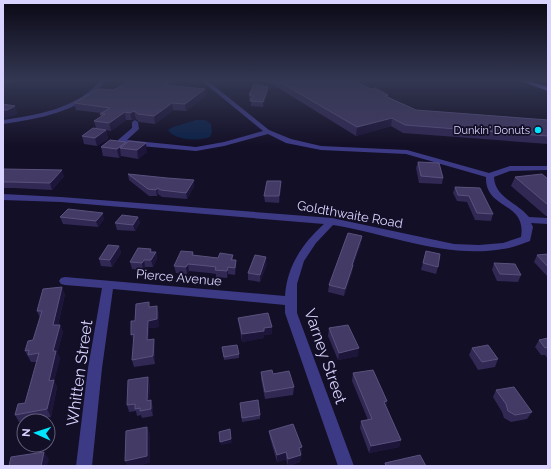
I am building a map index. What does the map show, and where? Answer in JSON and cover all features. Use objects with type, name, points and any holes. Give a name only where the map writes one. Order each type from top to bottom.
[{"type":"street","points":[[3,122],[30,118],[62,108],[72,103]]},
{"type":"street","points":[[232,103],[269,132],[302,145],[321,148],[407,152],[490,176],[501,171],[514,169],[548,168]]},
{"type":"street","points":[[135,122],[136,129],[121,142],[196,149],[269,132]]},
{"type":"street","points":[[490,176],[489,187],[492,191],[517,209],[526,220],[548,221]]},
{"type":"street","name":"Goldthwaite Road","points":[[3,198],[86,201],[180,210],[332,221],[448,246],[474,248],[503,247],[516,244],[526,239],[528,229],[526,220]]},
{"type":"street","name":"Varney Street","points":[[332,221],[318,234],[300,258],[294,270],[290,301],[291,313],[346,466]]},
{"type":"street","name":"Pierce Avenue","points":[[64,282],[290,301]]},
{"type":"street","name":"Whitten Street","points":[[84,466],[95,368],[108,285]]},
{"type":"water","points":[[196,120],[205,120],[211,124],[212,132],[210,137],[200,139],[182,138],[171,134],[168,130],[173,127]]},
{"type":"building","points":[[74,103],[186,103],[172,103],[154,116],[138,114],[134,111],[130,113],[125,112],[109,123],[94,121],[105,114],[100,114],[110,108]]},
{"type":"building","points":[[316,103],[400,103],[416,110],[548,120],[548,136],[405,125],[392,118],[357,127]]},
{"type":"building","points":[[3,104],[15,106],[7,110],[3,110]]},
{"type":"building","points":[[93,128],[106,130],[95,138],[82,136]]},
{"type":"building","points":[[110,140],[126,142],[117,149],[101,147]]},
{"type":"building","points":[[129,141],[146,143],[137,150],[120,148]]},
{"type":"building","points":[[418,162],[439,163],[443,178],[421,176]]},
{"type":"building","points":[[3,169],[62,170],[50,183],[3,182]]},
{"type":"building","points":[[128,174],[194,180],[186,193],[161,190],[157,188],[156,190],[148,189]]},
{"type":"building","points":[[542,174],[548,179],[548,205],[515,177]]},
{"type":"building","points":[[267,181],[281,181],[279,196],[264,196]]},
{"type":"building","points":[[455,187],[480,188],[493,214],[477,213],[469,196],[458,195]]},
{"type":"building","points":[[68,209],[103,213],[96,221],[60,217]]},
{"type":"building","points":[[122,215],[138,217],[133,225],[115,223]]},
{"type":"building","points":[[348,233],[362,236],[345,289],[329,285]]},
{"type":"building","points":[[108,245],[119,246],[110,260],[99,259]]},
{"type":"building","points":[[138,248],[151,249],[150,252],[156,252],[151,260],[144,260],[142,263],[130,262]]},
{"type":"building","points":[[181,251],[193,252],[192,255],[218,258],[220,253],[233,255],[231,260],[236,260],[235,268],[228,267],[227,271],[215,270],[216,267],[188,264],[186,267],[174,266]]},
{"type":"building","points":[[426,251],[440,254],[438,267],[423,263]]},
{"type":"building","points":[[548,254],[548,267],[537,255]]},
{"type":"building","points":[[255,255],[266,257],[260,275],[248,273]]},
{"type":"building","points":[[494,263],[515,264],[521,275],[500,274]]},
{"type":"building","points":[[62,287],[53,325],[60,325],[53,351],[56,351],[49,381],[54,380],[47,409],[26,413],[16,413],[15,415],[18,404],[25,403],[39,353],[28,355],[29,350],[25,351],[28,341],[33,340],[42,311],[37,311],[43,289]]},
{"type":"building","points":[[149,302],[149,307],[157,306],[157,319],[148,321],[147,340],[154,339],[153,356],[132,360],[134,334],[131,335],[131,321],[135,321],[136,304]]},
{"type":"building","points":[[268,313],[272,327],[264,328],[264,331],[242,334],[238,318]]},
{"type":"building","points":[[348,325],[359,348],[339,353],[329,328]]},
{"type":"building","points":[[548,338],[548,347],[545,348],[539,340]]},
{"type":"building","points":[[237,345],[239,354],[224,357],[222,347]]},
{"type":"building","points":[[488,345],[498,359],[482,362],[472,348]]},
{"type":"building","points":[[272,370],[273,374],[289,371],[294,387],[265,392],[261,372]]},
{"type":"building","points":[[373,370],[387,401],[384,402],[401,440],[371,446],[361,421],[372,419],[353,373]]},
{"type":"building","points":[[148,377],[147,401],[151,400],[151,409],[140,411],[140,408],[135,409],[135,404],[127,405],[128,380]]},
{"type":"building","points":[[514,387],[532,412],[515,415],[508,411],[506,404],[496,390]]},
{"type":"building","points":[[258,400],[260,415],[242,418],[240,403]]},
{"type":"building","points":[[293,424],[302,447],[299,448],[301,455],[288,459],[286,452],[277,455],[269,431]]},
{"type":"building","points":[[147,427],[147,456],[125,461],[126,431]]},
{"type":"building","points":[[230,429],[231,439],[220,442],[219,432]]},
{"type":"building","points":[[44,453],[41,466],[9,466],[11,457]]},
{"type":"building","points":[[420,455],[426,466],[386,466],[385,463]]},
{"type":"place","name":"Dunkin' Donuts","points":[[538,130]]}]
